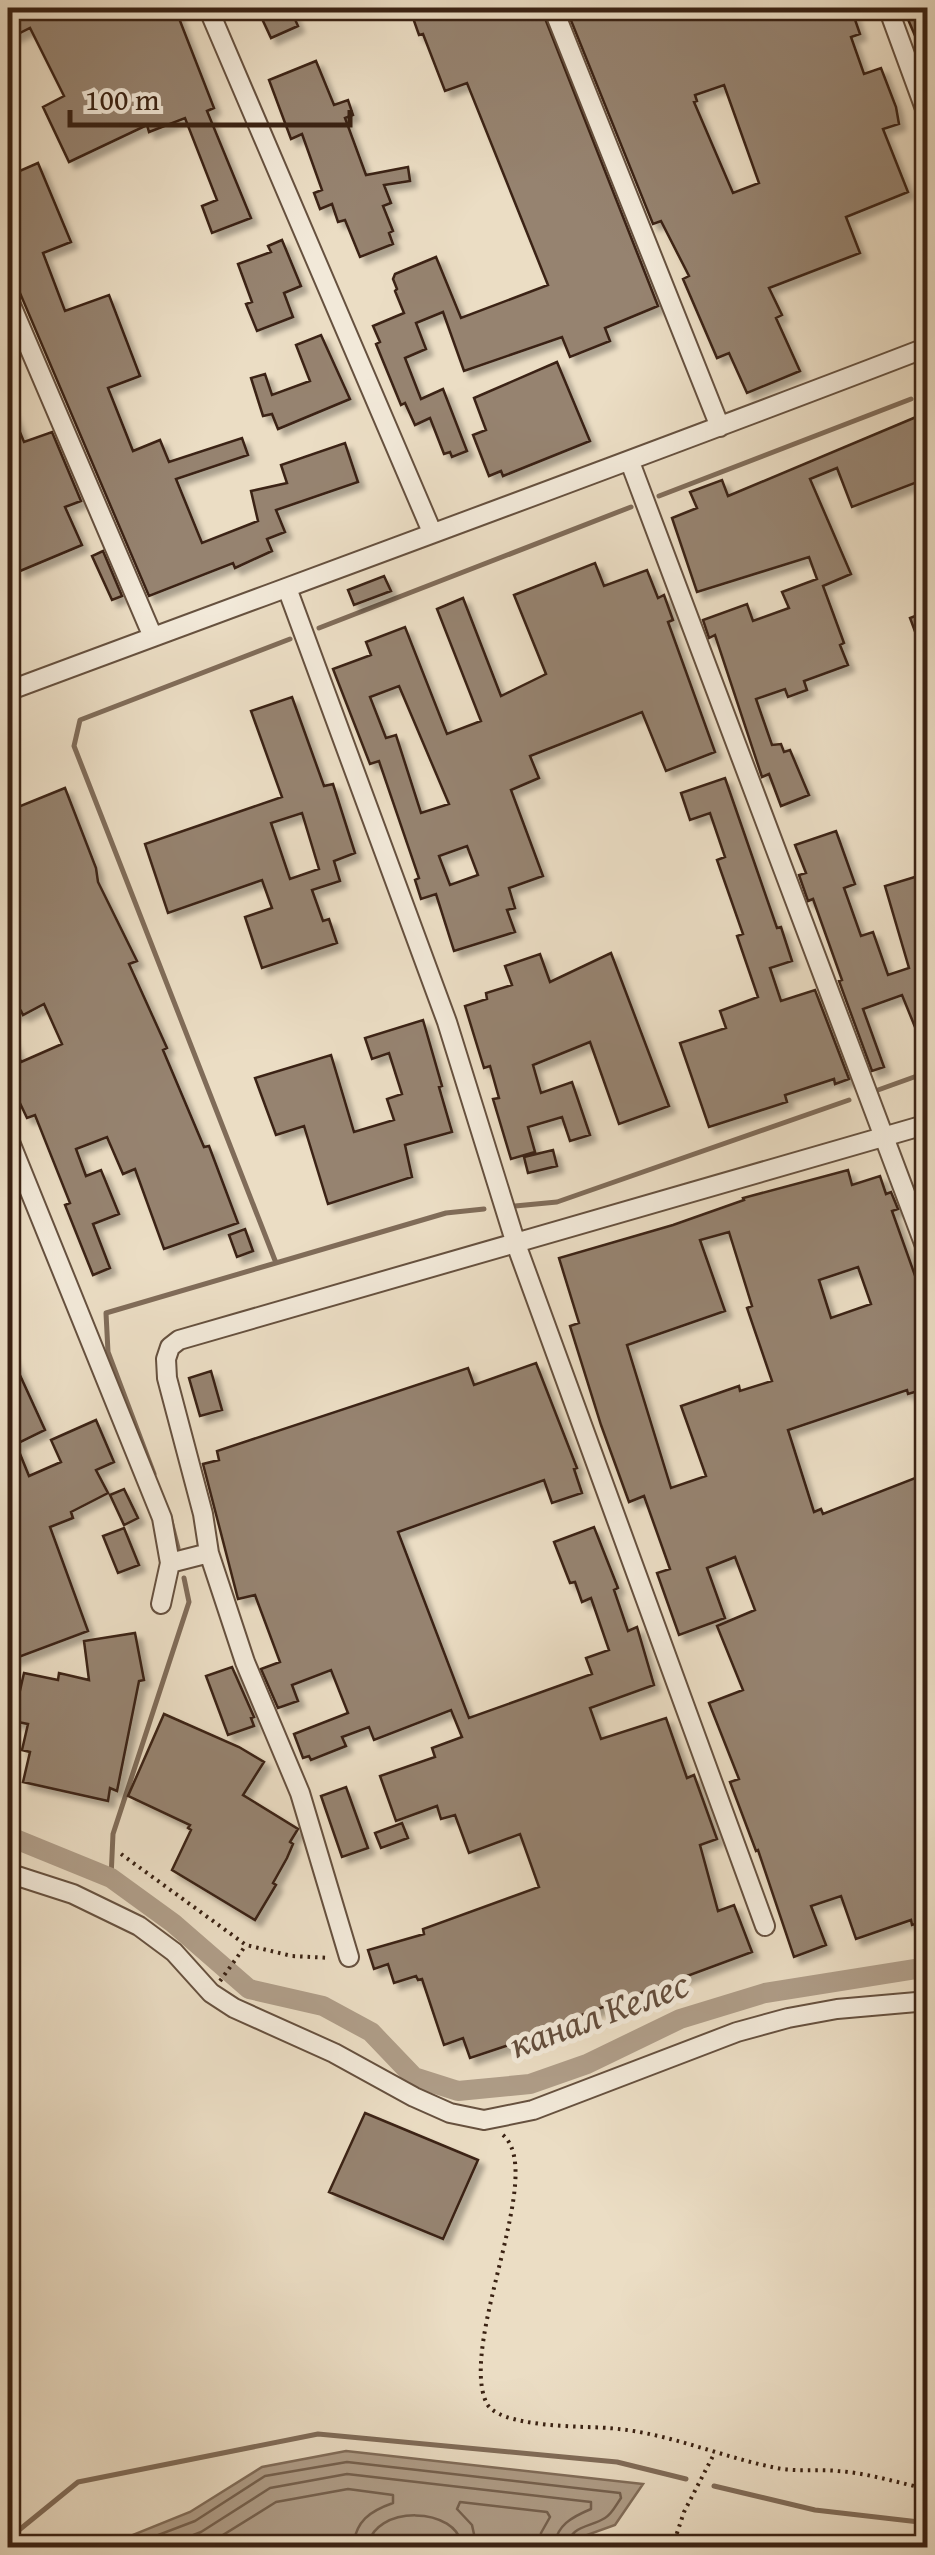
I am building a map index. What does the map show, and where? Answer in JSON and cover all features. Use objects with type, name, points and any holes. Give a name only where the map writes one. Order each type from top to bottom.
[{"type":"street","points":[[208,8],[432,532]]},
{"type":"street","points":[[553,8],[720,427]]},
{"type":"street","points":[[888,8],[928,117]]},
{"type":"street","points":[[8,298],[153,637]]},
{"type":"street","points":[[8,691],[928,348]]},
{"type":"street","points":[[630,462],[928,1254]]},
{"type":"street","points":[[287,588],[447,1022],[516,1244],[765,1926]]},
{"type":"street","points":[[348,1958],[300,1793],[245,1662],[209,1553],[203,1514],[170,1399],[166,1359],[170,1347],[179,1340],[928,1124]]},
{"type":"street","points":[[8,1137],[156,1503],[170,1564],[162,1604]]},
{"type":"street","points":[[170,1564],[209,1553]]},
{"type":"street","points":[[8,1873],[73,1894],[140,1926],[174,1952],[211,1993],[234,2008],[334,2053],[414,2097],[450,2112],[484,2120],[533,2110],[737,2032],[788,2018],[928,2001]]},
{"type":"path","points":[[120,1854],[246,1946],[292,1956],[348,1958]]},
{"type":"path","points":[[211,1993],[246,1946]]},
{"type":"path","points":[[484,2120],[508,2140],[516,2176],[482,2346],[481,2370],[486,2402],[492,2410],[504,2418],[634,2430],[783,2470],[857,2473],[928,2489]]},
{"type":"path","points":[[672,2548],[684,2512],[714,2454]]},
{"type":"water","points":[[346,2451],[643,2484],[615,2525],[584,2536],[574,2547],[473,2548],[408,2538],[375,2548],[103,2547],[190,2512],[262,2467]]},
{"type":"building","points":[[8,8],[175,8],[214,108],[207,111],[251,218],[212,233],[202,206],[217,200],[185,118],[149,132],[147,125],[69,162],[43,107],[64,96],[30,28],[8,39]]},
{"type":"building","points":[[257,8],[290,8],[298,26],[271,38]]},
{"type":"building","points":[[431,8],[541,8],[658,306],[605,328],[610,341],[570,357],[562,337],[464,371],[443,312],[416,323],[426,349],[405,358],[421,399],[443,389],[467,451],[452,457],[450,452],[444,454],[430,418],[415,425],[405,403],[401,405],[376,344],[380,342],[373,326],[404,313],[395,291],[395,274],[436,257],[461,318],[548,285],[467,83],[445,91],[423,34],[419,35],[413,18],[432,11]]},
{"type":"building","points":[[566,8],[581,8],[585,19],[615,8],[851,8],[860,34],[851,37],[864,74],[881,68],[896,107],[899,124],[883,129],[908,192],[846,217],[860,253],[769,288],[782,315],[776,318],[800,371],[747,393],[729,353],[717,358],[683,279],[689,276],[661,221],[653,224]],"holes":[[[724,85],[759,183],[733,193],[694,102],[695,95]]]},
{"type":"building","points":[[910,8],[928,8],[928,66],[907,17],[913,15]]},
{"type":"building","points":[[316,61],[334,105],[348,100],[353,115],[345,118],[366,175],[408,167],[410,181],[384,185],[391,203],[383,206],[393,231],[389,233],[393,244],[360,257],[345,220],[338,222],[332,204],[320,209],[314,193],[322,190],[302,134],[291,139],[269,80]]},
{"type":"building","points":[[38,163],[71,242],[43,253],[65,311],[109,295],[140,376],[108,388],[133,451],[160,440],[169,462],[242,438],[248,455],[176,479],[202,543],[258,521],[251,491],[287,483],[281,465],[345,443],[358,482],[276,510],[285,532],[267,539],[272,551],[235,568],[233,563],[149,596],[20,293],[8,286],[8,176]]},
{"type":"building","points":[[282,240],[301,286],[284,293],[293,317],[257,331],[246,304],[252,302],[238,264],[271,252],[268,246]]},
{"type":"building","points":[[321,335],[350,399],[278,429],[272,414],[263,416],[251,378],[265,374],[272,395],[310,381],[296,345]]},
{"type":"building","points":[[557,362],[590,441],[503,476],[501,471],[489,476],[473,435],[486,430],[474,398]]},
{"type":"building","points":[[8,403],[24,442],[52,432],[81,501],[65,507],[82,545],[20,571],[8,542]]},
{"type":"building","points":[[928,412],[928,478],[852,507],[837,468],[810,479],[851,574],[823,586],[848,665],[804,681],[807,690],[788,697],[785,689],[756,699],[772,745],[781,744],[784,752],[790,750],[809,795],[781,806],[769,774],[762,777],[715,635],[709,638],[703,620],[747,604],[753,621],[789,608],[782,592],[817,579],[809,557],[697,592],[672,518],[697,508],[690,492],[722,480],[728,496]]},
{"type":"building","points":[[103,551],[122,596],[112,600],[92,556]]},
{"type":"building","points":[[595,563],[604,586],[647,570],[658,598],[664,595],[673,620],[668,622],[715,752],[666,771],[642,712],[530,756],[539,778],[511,790],[543,876],[509,888],[515,908],[507,910],[515,932],[454,951],[436,894],[421,899],[415,880],[419,878],[379,761],[370,764],[333,669],[371,655],[366,642],[405,627],[447,734],[481,721],[437,609],[463,598],[501,696],[546,674],[514,595]],"holes":[[[399,686],[449,804],[421,813],[396,735],[386,738],[370,697]],[[467,846],[478,875],[450,885],[439,856]]]},
{"type":"building","points":[[384,576],[391,591],[354,605],[348,590]]},
{"type":"building","points":[[928,611],[928,660],[926,661],[910,618]]},
{"type":"building","points":[[292,697],[324,786],[333,784],[355,853],[334,861],[340,881],[312,890],[323,921],[329,919],[337,943],[262,968],[245,917],[272,908],[262,880],[168,913],[145,844],[282,797],[251,711]],"holes":[[[302,813],[319,869],[290,879],[271,823]]]},
{"type":"building","points":[[725,778],[792,961],[770,968],[781,1001],[815,990],[849,1079],[835,1084],[834,1079],[785,1095],[787,1102],[709,1127],[680,1043],[726,1028],[720,1011],[758,997],[737,936],[743,934],[717,860],[725,857],[710,813],[690,820],[681,793]]},
{"type":"building","points":[[65,788],[98,882],[137,961],[129,964],[167,1048],[163,1050],[204,1147],[209,1146],[238,1223],[164,1249],[135,1169],[123,1174],[107,1137],[76,1149],[86,1176],[101,1170],[119,1214],[93,1224],[110,1268],[93,1275],[35,1115],[27,1118],[8,1078],[8,1031],[21,1062],[62,1044],[44,1004],[23,1015],[21,1011],[8,1017],[8,811]]},
{"type":"building","points":[[836,831],[855,884],[844,888],[861,936],[873,932],[888,975],[909,968],[885,886],[928,873],[928,1059],[902,995],[863,1009],[884,1067],[872,1071],[813,899],[808,901],[799,875],[806,873],[795,845]]},
{"type":"building","points":[[611,953],[669,1106],[619,1124],[590,1042],[533,1065],[541,1093],[572,1082],[590,1135],[570,1141],[562,1117],[528,1127],[535,1152],[511,1159],[493,1099],[499,1098],[490,1066],[484,1068],[465,1006],[487,999],[486,993],[512,985],[505,966],[540,954],[550,982]]},
{"type":"building","points":[[423,1020],[452,1132],[405,1145],[412,1177],[328,1204],[304,1126],[276,1135],[255,1078],[331,1055],[354,1132],[394,1120],[387,1099],[402,1094],[389,1053],[372,1059],[365,1038]]},
{"type":"building","points":[[553,1150],[557,1166],[528,1173],[524,1157]]},
{"type":"building","points":[[848,1170],[852,1185],[880,1176],[886,1194],[891,1192],[898,1209],[892,1211],[928,1312],[928,1388],[908,1394],[907,1390],[788,1430],[814,1512],[821,1509],[823,1514],[928,1473],[928,1920],[912,1925],[911,1920],[856,1939],[841,1896],[811,1906],[826,1945],[794,1957],[730,1782],[739,1779],[709,1703],[743,1690],[717,1626],[755,1610],[735,1557],[707,1568],[725,1618],[679,1635],[657,1573],[670,1569],[644,1496],[629,1502],[601,1425],[570,1326],[579,1323],[559,1258],[673,1225],[743,1198]],"holes":[[[729,1232],[752,1306],[747,1308],[772,1381],[740,1391],[739,1386],[681,1406],[706,1476],[671,1488],[627,1345],[725,1311],[700,1240]],[[858,1267],[871,1304],[831,1318],[819,1280]]]},
{"type":"building","points":[[245,1229],[253,1251],[237,1257],[229,1235]]},
{"type":"building","points":[[8,1349],[45,1430],[16,1444],[29,1476],[61,1462],[51,1440],[96,1420],[114,1462],[96,1470],[108,1493],[71,1512],[73,1518],[50,1527],[88,1631],[8,1661]]},
{"type":"building","points":[[536,1363],[577,1468],[574,1469],[582,1493],[552,1503],[544,1480],[398,1532],[469,1718],[592,1674],[586,1658],[609,1650],[591,1598],[582,1602],[554,1542],[594,1527],[618,1588],[614,1590],[628,1631],[637,1627],[654,1685],[590,1708],[601,1739],[666,1718],[687,1778],[694,1775],[717,1839],[700,1845],[718,1911],[734,1905],[752,1952],[568,2020],[569,2025],[470,2058],[463,2038],[444,2045],[422,1979],[416,1976],[394,1983],[388,1964],[374,1969],[368,1950],[424,1934],[423,1929],[539,1887],[520,1834],[469,1853],[455,1815],[441,1819],[437,1806],[396,1821],[380,1776],[435,1757],[432,1748],[462,1737],[451,1710],[374,1740],[369,1727],[342,1737],[346,1746],[311,1760],[309,1756],[303,1758],[294,1734],[348,1713],[331,1670],[292,1685],[298,1701],[278,1708],[261,1669],[280,1662],[255,1595],[238,1599],[203,1464],[219,1460],[217,1451],[468,1368],[474,1385]]},
{"type":"building","points":[[211,1371],[222,1410],[200,1416],[189,1378]]},
{"type":"building","points":[[124,1489],[138,1518],[124,1525],[110,1495]]},
{"type":"building","points":[[124,1528],[139,1565],[118,1573],[103,1536]]},
{"type":"building","points":[[135,1633],[144,1680],[139,1681],[117,1791],[110,1788],[108,1801],[23,1782],[30,1752],[22,1750],[28,1724],[13,1721],[24,1673],[58,1680],[59,1673],[89,1680],[84,1641]]},
{"type":"building","points":[[232,1667],[254,1717],[254,1726],[228,1735],[206,1676]]},
{"type":"building","points":[[164,1714],[264,1762],[243,1795],[298,1829],[273,1883],[276,1885],[255,1920],[172,1870],[190,1825],[128,1796]]},
{"type":"building","points":[[346,1787],[368,1848],[342,1857],[321,1796]]},
{"type":"building","points":[[402,1823],[408,1838],[381,1848],[375,1833]]},
{"type":"building","points":[[365,2113],[478,2160],[443,2239],[329,2192]]},
{"type":"waterway","points":[[659,496],[911,399]]},
{"type":"waterway","points":[[319,628],[631,507]]},
{"type":"waterway","points":[[276,1263],[74,746],[80,720],[290,639]]},
{"type":"waterway","points":[[878,1090],[928,1072]]},
{"type":"waterway","points":[[515,1206],[557,1202],[849,1100]]},
{"type":"waterway","points":[[154,1474],[108,1352],[106,1313],[446,1213],[484,1209]]},
{"type":"waterway","points":[[170,1517],[178,1548]]},
{"type":"waterway","points":[[111,1878],[113,1834],[189,1602],[184,1578]]},
{"type":"waterway","name":"канал Келес","points":[[8,1836],[111,1878],[173,1923],[249,1989],[323,2006],[371,2032],[414,2077],[458,2091],[530,2084],[587,2064],[680,2019],[765,1993],[928,1967]]},
{"type":"waterway","points":[[8,2539],[78,2482],[318,2434],[617,2462],[686,2479]]},
{"type":"waterway","points":[[714,2486],[815,2510],[928,2523]]}]
